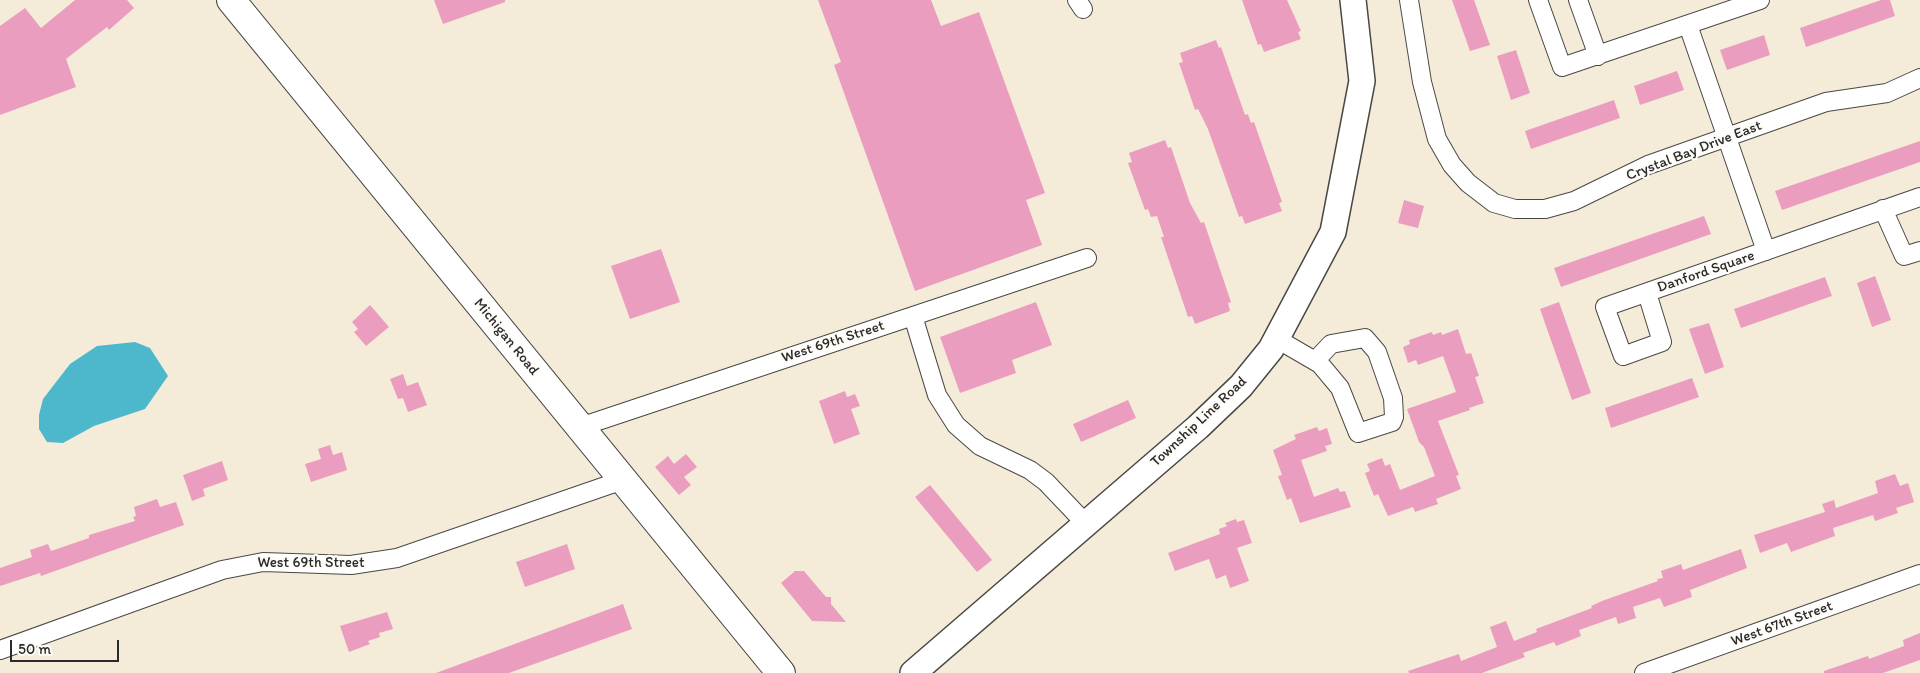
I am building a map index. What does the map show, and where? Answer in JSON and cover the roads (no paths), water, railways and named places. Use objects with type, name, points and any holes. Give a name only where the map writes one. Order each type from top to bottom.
[{"type":"main road","name":"Michigan Road","points":[[231,0],[781,673]]},
{"type":"main road","name":"Township Line Road","points":[[913,673],[1198,427],[1241,386],[1271,349],[1333,232],[1362,81],[1353,0]]},
{"type":"street","name":"Crystal Bay Drive East","points":[[1409,0],[1422,82],[1437,139],[1452,165],[1468,183],[1494,203],[1515,209],[1545,209],[1574,201],[1648,165],[1826,102],[1887,93],[1920,78]]},
{"type":"street","points":[[1538,0],[1562,67],[1760,0]]},
{"type":"street","points":[[1578,0],[1598,56]]},
{"type":"street","name":"Danford Square","points":[[1688,25],[1766,251]]},
{"type":"street","name":"Danford Square","points":[[1647,293],[1920,197]]},
{"type":"street","points":[[1883,210],[1904,256],[1920,251]]},
{"type":"street","name":"West 69th Street","points":[[580,427],[1087,258]]},
{"type":"street","points":[[913,316],[936,395],[956,425],[980,446],[1024,468],[1046,482],[1086,524]]},
{"type":"street","points":[[1276,339],[1315,361],[1340,388],[1358,433],[1392,422],[1394,417],[1393,398],[1377,352],[1365,338],[1331,344],[1315,361]]},
{"type":"street","name":"West 69th Street","points":[[0,650],[222,570],[263,562],[351,565],[410,555],[623,480]]},
{"type":"street","name":"West 67th Street","points":[[1644,673],[1920,574]]},
{"type":"water","points":[[135,342],[150,348],[168,376],[145,409],[94,426],[63,443],[47,442],[39,429],[39,415],[43,399],[70,364],[97,346]]}]
